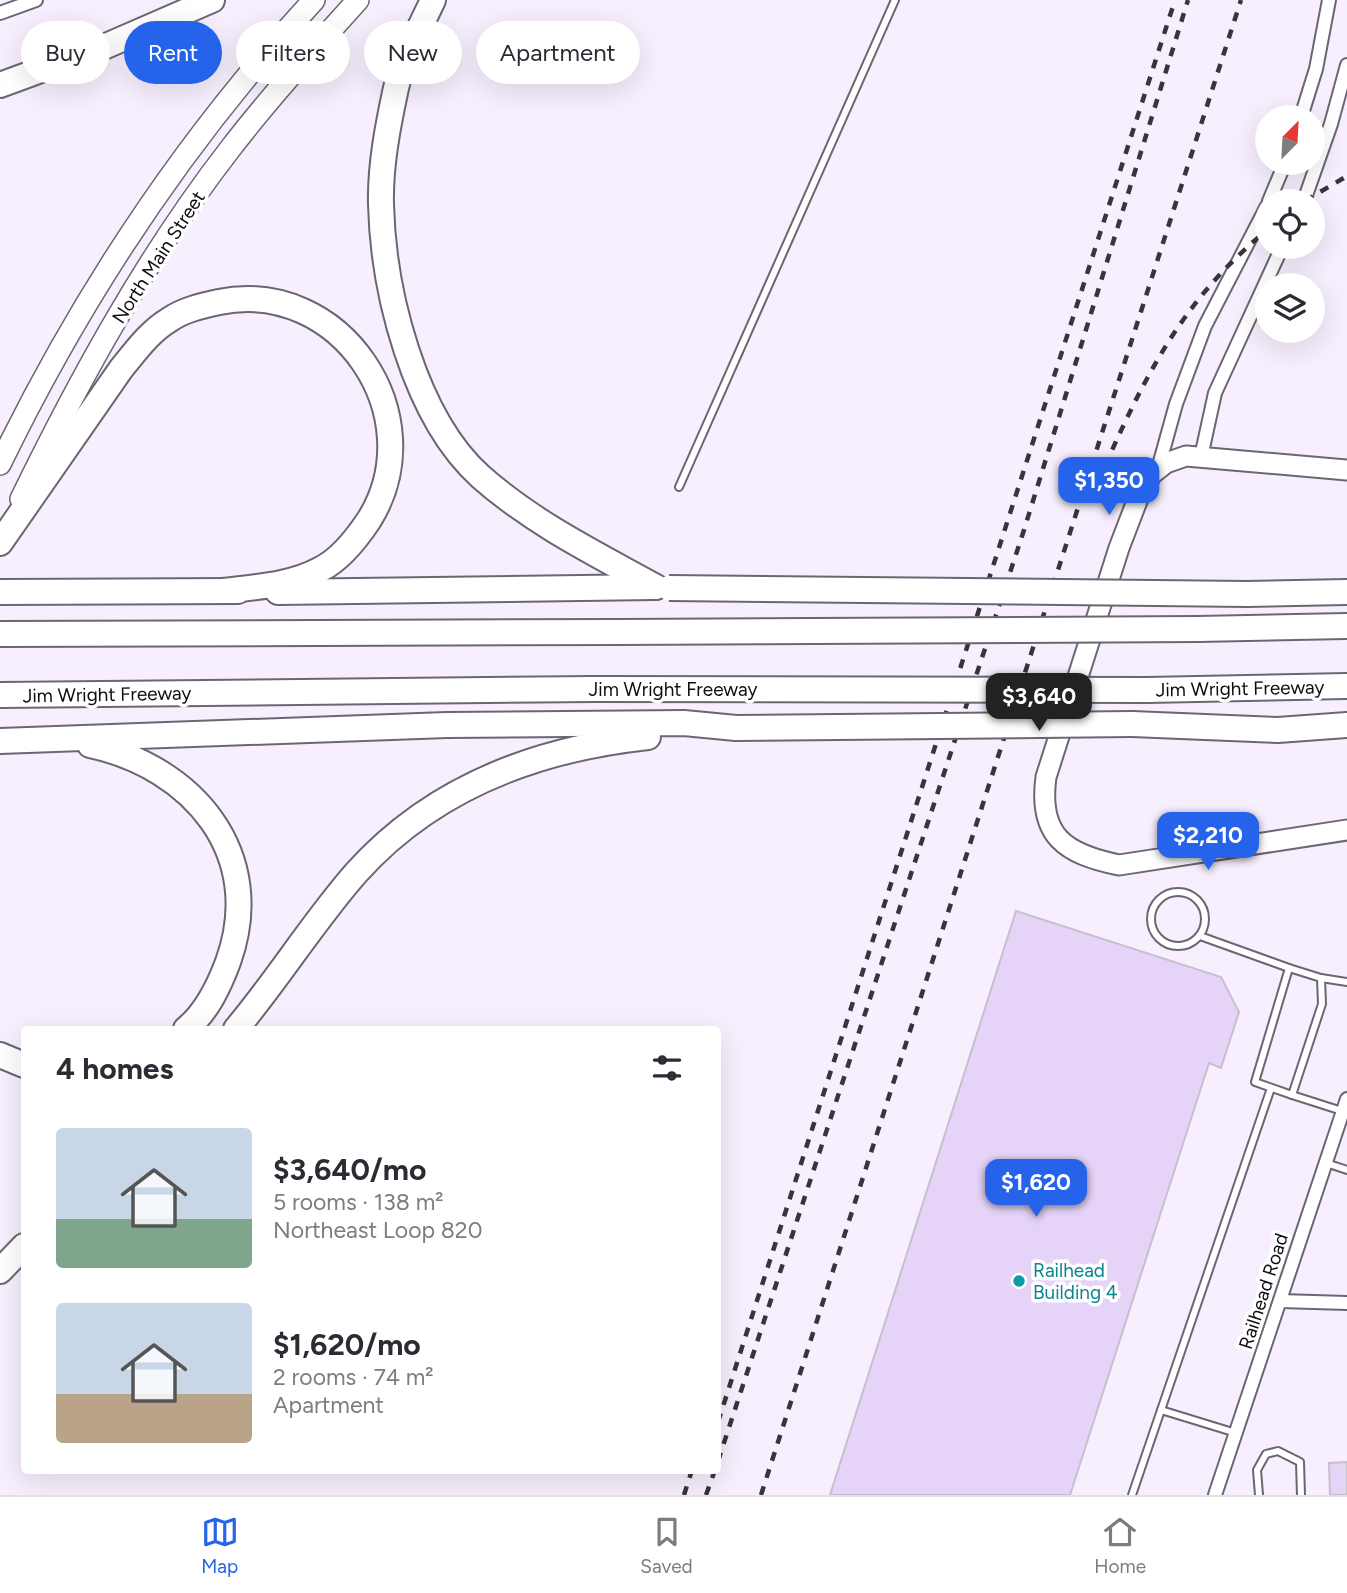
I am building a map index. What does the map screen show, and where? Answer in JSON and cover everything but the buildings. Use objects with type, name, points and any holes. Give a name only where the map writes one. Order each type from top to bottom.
[{"type":"highway","points":[[0,85],[106,46],[212,0]]},
{"type":"highway","points":[[433,0],[397,85],[384,156],[381,202],[394,304],[421,394],[479,475],[534,519],[663,588]]},
{"type":"highway","points":[[0,543],[121,369],[137,349],[168,320],[186,311],[232,299],[261,300],[291,306],[328,325],[349,341],[379,385],[388,412],[388,469],[383,492],[361,532],[342,554],[322,569],[293,580],[223,591]]},
{"type":"highway","points":[[0,592],[663,588],[1247,594],[1347,592]]},
{"type":"highway","points":[[0,634],[1198,629],[1347,626]]},
{"type":"highway","name":"Jim Wright Freeway","points":[[7,695],[594,689],[1147,690],[1347,686]]},
{"type":"highway","points":[[1,741],[556,723],[684,723],[736,728]]},
{"type":"highway","points":[[238,1026],[355,874],[391,837],[453,793],[502,769],[550,753],[603,742],[736,728],[1132,724],[1278,730],[1347,725]]},
{"type":"highway","points":[[1,741],[92,746],[123,754],[148,764],[177,782],[215,822],[232,864],[237,888],[237,928],[218,988],[188,1026]]},
{"type":"highway","points":[[0,1055],[21,1064]]},
{"type":"highway","points":[[0,1271],[21,1249]]},
{"type":"main road","name":"North Main Street","points":[[0,464],[36,390],[122,244],[213,119],[313,0]]},
{"type":"main road","name":"North Main Street","points":[[0,543],[52,435],[104,340],[165,243],[229,150],[292,73],[358,0]]},
{"type":"street","points":[[0,13],[36,0]]},
{"type":"street","points":[[1305,105],[1316,69],[1329,0]]},
{"type":"street","points":[[1308,189],[1331,124],[1347,65]]},
{"type":"street","points":[[1255,232],[1205,326],[1176,404],[1158,469],[1142,488],[1119,548],[1046,778],[1045,817],[1059,840],[1076,852],[1119,865],[1347,830]]},
{"type":"street","points":[[1201,457],[1215,394],[1277,259]]},
{"type":"street","points":[[1158,469],[1186,456],[1347,470]]},
{"type":"street","name":"Railhead Road","points":[[1215,1495],[1345,1105]]},
{"type":"street","points":[[1280,1301],[1347,1303]]},
{"type":"lane","points":[[679,486],[895,0]]},
{"type":"lane","points":[[1174,891],[1184,892],[1199,901],[1206,919],[1200,936],[1185,945],[1177,946],[1160,940],[1151,925],[1153,907],[1158,900],[1174,891]]},
{"type":"lane","points":[[1200,936],[1289,968],[1321,978],[1347,982]]},
{"type":"lane","points":[[1289,968],[1255,1082],[1292,1095],[1345,1105]]},
{"type":"lane","points":[[1292,1095],[1322,1004],[1321,978]]},
{"type":"lane","points":[[1132,1495],[1271,1088]]},
{"type":"lane","points":[[1326,1163],[1347,1170]]},
{"type":"lane","points":[[1161,1410],[1236,1433]]},
{"type":"lane","points":[[1259,1495],[1260,1464],[1266,1454],[1278,1451],[1300,1462],[1301,1495]]},
{"type":"railway","points":[[721,1413],[1175,0]]},
{"type":"railway","points":[[721,1452],[1024,530],[1188,0]]},
{"type":"railway","points":[[761,1495],[1241,0]]},
{"type":"railway","points":[[1325,189],[1347,176]]},
{"type":"railway","points":[[1090,499],[1125,422],[1162,353],[1207,290],[1234,259],[1255,241]]},
{"type":"railway","points":[[684,1495],[691,1474]]},
{"type":"railway","points":[[706,1495],[714,1474]]},
{"type":"place","name":"Railhead Building 4","points":[[1019,1281]]}]
